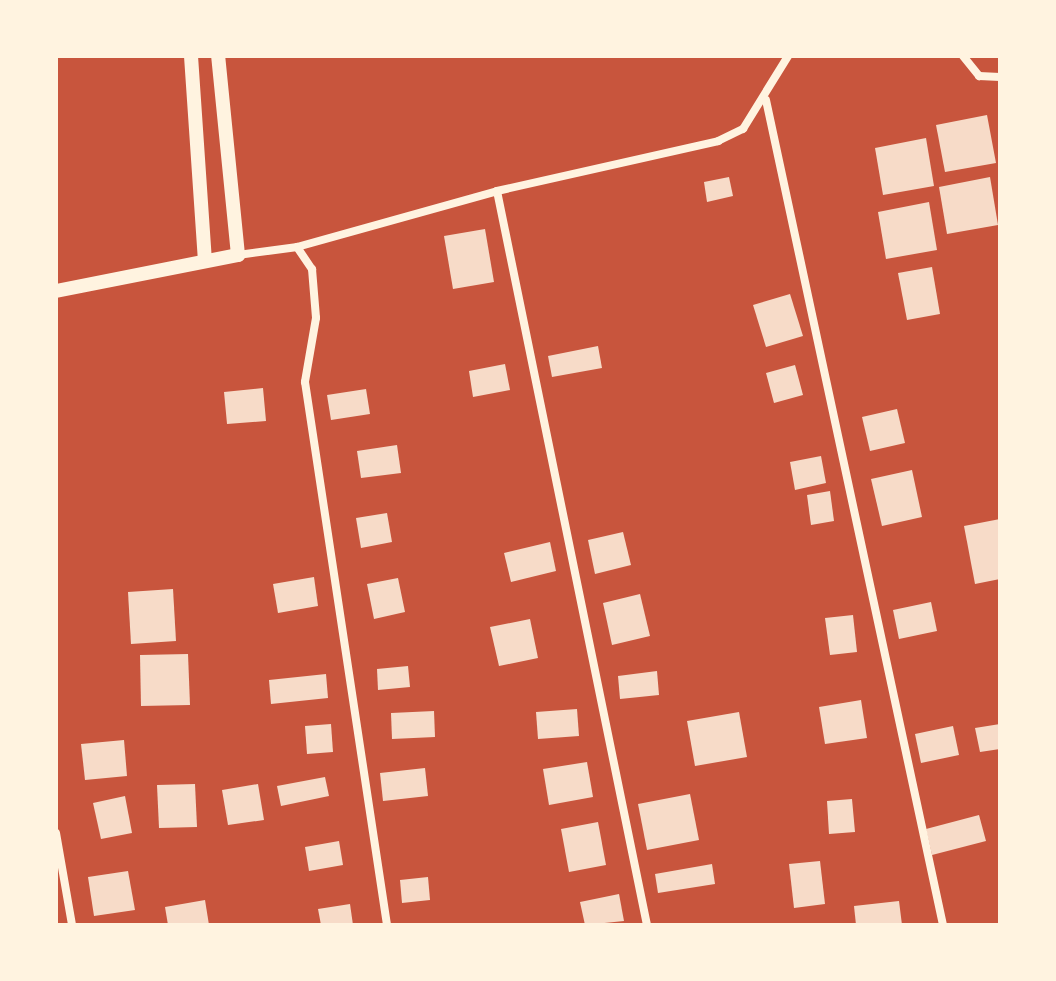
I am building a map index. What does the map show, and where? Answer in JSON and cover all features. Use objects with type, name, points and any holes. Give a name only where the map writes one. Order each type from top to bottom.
[{"type":"main road","points":[[191,56],[205,260]]},
{"type":"main road","points":[[56,291],[238,255],[218,56]]},
{"type":"street","points":[[238,255],[297,247],[497,191],[718,141],[743,129],[766,100],[788,56]]},
{"type":"street","points":[[963,56],[979,76],[1000,77]]},
{"type":"street","points":[[766,100],[943,925]]},
{"type":"street","points":[[497,191],[647,925]]},
{"type":"street","points":[[297,247],[312,269],[316,318],[305,382],[387,925]]},
{"type":"street","points":[[56,833],[72,925]]},
{"type":"building","points":[[987,115],[996,163],[945,172],[936,125]]},
{"type":"building","points":[[926,138],[934,186],[883,195],[875,148]]},
{"type":"building","points":[[729,177],[733,196],[707,202],[704,182]]},
{"type":"building","points":[[990,177],[998,225],[947,234],[939,187]]},
{"type":"building","points":[[929,202],[937,250],[886,259],[878,212]]},
{"type":"building","points":[[485,229],[494,282],[453,289],[444,236]]},
{"type":"building","points":[[932,267],[940,314],[907,320],[898,273]]},
{"type":"building","points":[[790,294],[803,336],[766,347],[753,305]]},
{"type":"building","points":[[598,346],[602,368],[552,377],[548,356]]},
{"type":"building","points":[[505,364],[510,390],[473,397],[469,371]]},
{"type":"building","points":[[795,365],[803,395],[774,403],[766,373]]},
{"type":"building","points":[[263,388],[266,421],[227,424],[224,392]]},
{"type":"building","points":[[366,389],[370,414],[331,420],[327,395]]},
{"type":"building","points":[[897,409],[905,443],[870,451],[862,417]]},
{"type":"building","points":[[397,445],[401,473],[361,478],[357,451]]},
{"type":"building","points":[[821,456],[826,483],[795,490],[790,462]]},
{"type":"building","points":[[912,470],[922,517],[882,526],[871,479]]},
{"type":"building","points":[[830,491],[834,521],[811,525],[807,495]]},
{"type":"building","points":[[387,513],[392,542],[361,548],[356,518]]},
{"type":"building","points":[[1000,519],[1000,579],[975,584],[964,526]]},
{"type":"building","points":[[623,532],[631,565],[595,574],[588,540]]},
{"type":"building","points":[[550,542],[556,571],[511,582],[504,553]]},
{"type":"building","points":[[314,577],[318,606],[278,613],[273,584]]},
{"type":"building","points":[[398,578],[405,612],[374,619],[367,584]]},
{"type":"building","points":[[173,589],[176,641],[131,644],[128,592]]},
{"type":"building","points":[[640,594],[650,636],[612,645],[603,603]]},
{"type":"building","points":[[931,602],[937,631],[899,639],[893,610]]},
{"type":"building","points":[[853,615],[857,652],[830,655],[825,618]]},
{"type":"building","points":[[530,619],[538,658],[499,666],[490,627]]},
{"type":"building","points":[[188,654],[190,705],[141,706],[140,655]]},
{"type":"building","points":[[408,666],[410,687],[378,690],[377,669]]},
{"type":"building","points":[[657,671],[659,695],[620,699],[618,676]]},
{"type":"building","points":[[326,674],[328,698],[271,704],[269,680]]},
{"type":"building","points":[[861,700],[867,738],[825,744],[819,707]]},
{"type":"building","points":[[577,709],[579,736],[538,739],[536,712]]},
{"type":"building","points":[[434,711],[435,737],[392,739],[391,713]]},
{"type":"building","points":[[739,712],[747,757],[695,766],[687,721]]},
{"type":"building","points":[[331,724],[333,752],[307,754],[305,726]]},
{"type":"building","points":[[1000,724],[1000,749],[980,752],[975,728]]},
{"type":"building","points":[[953,726],[959,755],[921,763],[915,734]]},
{"type":"building","points":[[124,740],[127,776],[85,780],[81,744]]},
{"type":"building","points":[[587,762],[593,797],[549,805],[543,769]]},
{"type":"building","points":[[425,768],[428,796],[383,801],[380,773]]},
{"type":"building","points":[[325,777],[329,796],[281,806],[277,786]]},
{"type":"building","points":[[195,784],[197,827],[159,828],[157,785]]},
{"type":"building","points":[[258,784],[264,820],[228,825],[222,790]]},
{"type":"building","points":[[690,794],[699,840],[647,850],[638,804]]},
{"type":"building","points":[[125,796],[132,833],[101,839],[93,803]]},
{"type":"building","points":[[852,799],[855,832],[829,834],[827,801]]},
{"type":"building","points":[[979,815],[986,841],[932,855],[926,829]]},
{"type":"building","points":[[598,822],[606,865],[569,872],[561,829]]},
{"type":"building","points":[[339,841],[343,865],[309,871],[305,847]]},
{"type":"building","points":[[820,861],[825,904],[794,908],[789,864]]},
{"type":"building","points":[[712,864],[715,884],[658,893],[655,874]]},
{"type":"building","points":[[128,871],[135,910],[94,916],[88,877]]},
{"type":"building","points":[[428,877],[430,900],[402,903],[400,880]]},
{"type":"building","points":[[619,894],[624,921],[585,925],[580,902]]},
{"type":"building","points":[[205,900],[209,925],[168,925],[165,907]]},
{"type":"building","points":[[899,901],[902,925],[856,925],[854,906]]},
{"type":"building","points":[[350,904],[353,925],[321,925],[318,909]]}]
